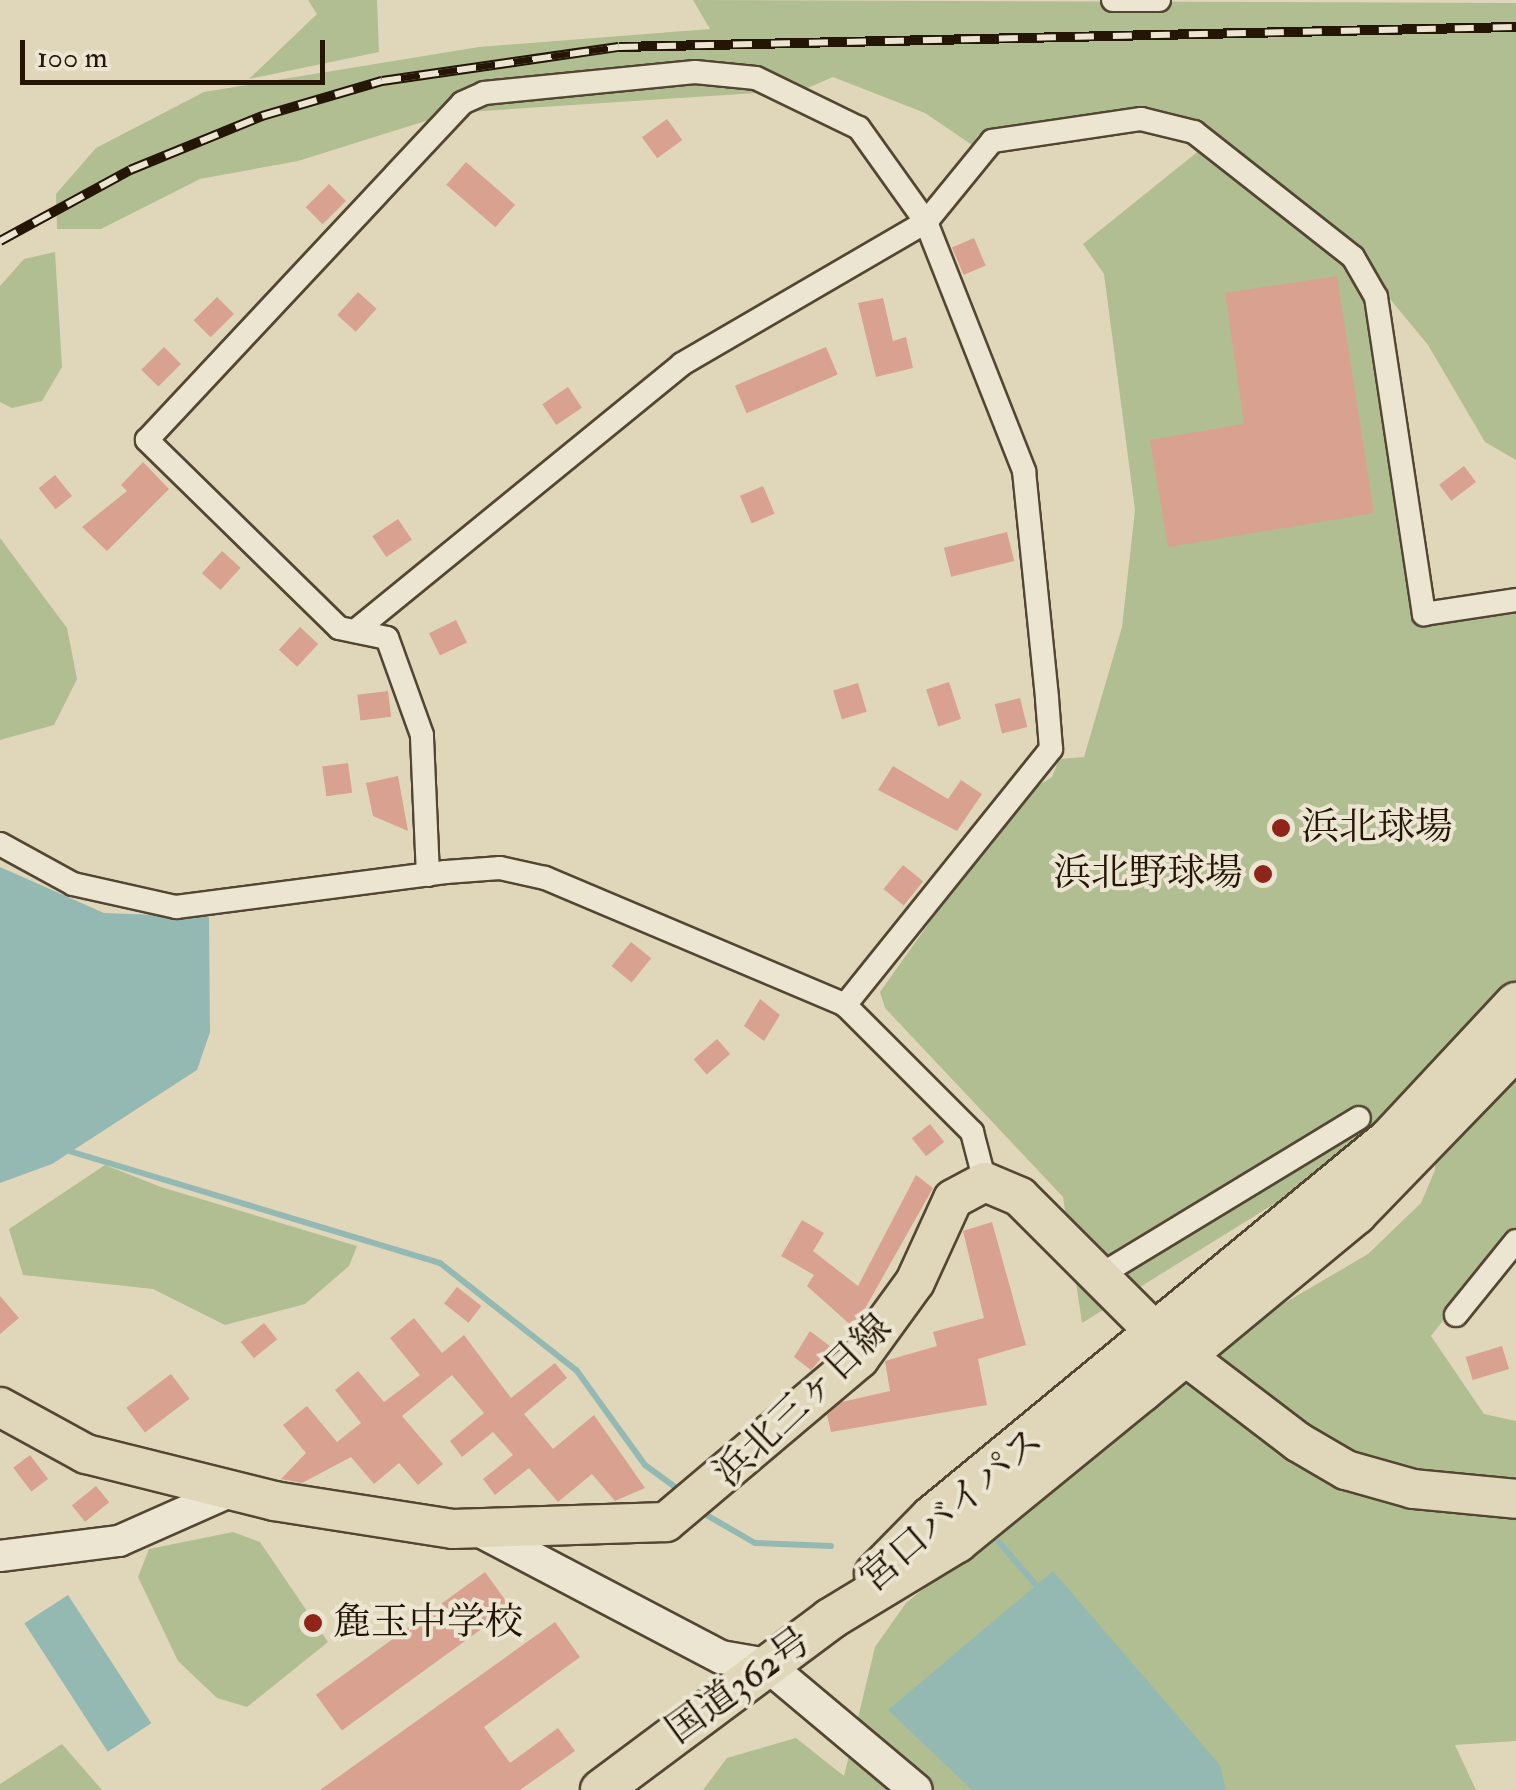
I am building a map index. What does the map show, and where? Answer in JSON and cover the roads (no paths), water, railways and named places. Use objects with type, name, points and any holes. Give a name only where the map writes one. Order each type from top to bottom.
[{"type":"highway","name":"宮口バイパス","points":[[830,1620],[957,1542],[1172,1346],[1389,1139],[1516,1003]]},
{"type":"highway","name":"宮口バイパス","points":[[1172,1346],[1356,1214],[1516,1048]]},
{"type":"highway","name":"国道362号","points":[[601,1790],[830,1620]]},
{"type":"main road","points":[[985,1182],[1020,1198],[1172,1346],[1346,1470],[1413,1490],[1516,1499]]},
{"type":"main road","name":"浜北三ヶ日線","points":[[0,1406],[86,1454],[232,1491],[475,1528],[655,1524],[686,1511],[880,1337],[915,1282],[941,1215],[985,1182]]},
{"type":"main road","points":[[475,1528],[721,1657],[767,1666],[916,1790]]},
{"type":"street","points":[[1112,0],[1159,0]]},
{"type":"street","points":[[428,874],[422,736],[387,638],[339,628],[146,440],[462,104],[484,93],[695,72],[756,78],[858,128],[926,222],[1024,471],[1051,749],[845,1005]]},
{"type":"street","points":[[355,631],[682,364],[926,222],[992,141],[1141,119],[1194,132],[1353,256],[1376,298],[1424,614],[1516,600]]},
{"type":"street","points":[[0,844],[73,884],[160,906],[500,868],[546,878],[845,1005],[972,1132],[985,1182]]},
{"type":"street","points":[[1099,1276],[1359,1118]]},
{"type":"street","points":[[1456,1315],[1516,1241]]},
{"type":"street","points":[[0,1556],[119,1542],[232,1491]]},
{"type":"water","points":[[0,867],[104,913],[209,917],[210,1032],[197,1070],[52,1164],[0,1183]]},
{"type":"water","points":[[1053,1571],[1220,1765],[1226,1790],[972,1790],[888,1710]]},
{"type":"water","points":[[68,1595],[151,1723],[108,1752],[24,1623]]},
{"type":"waterway","points":[[69,1151],[440,1263],[577,1371],[645,1465],[682,1492]]},
{"type":"waterway","points":[[703,1513],[755,1543],[831,1546]]},
{"type":"waterway","points":[[999,1542],[1036,1585]]},
{"type":"railway","points":[[0,241],[130,170],[262,116],[382,81],[619,47],[1516,27]]},
{"type":"place","name":"浜北球場","points":[[1281,828]]},
{"type":"place","name":"浜北野球場","points":[[1263,874]]},
{"type":"place","name":"麁玉中学校","points":[[313,1623]]}]
